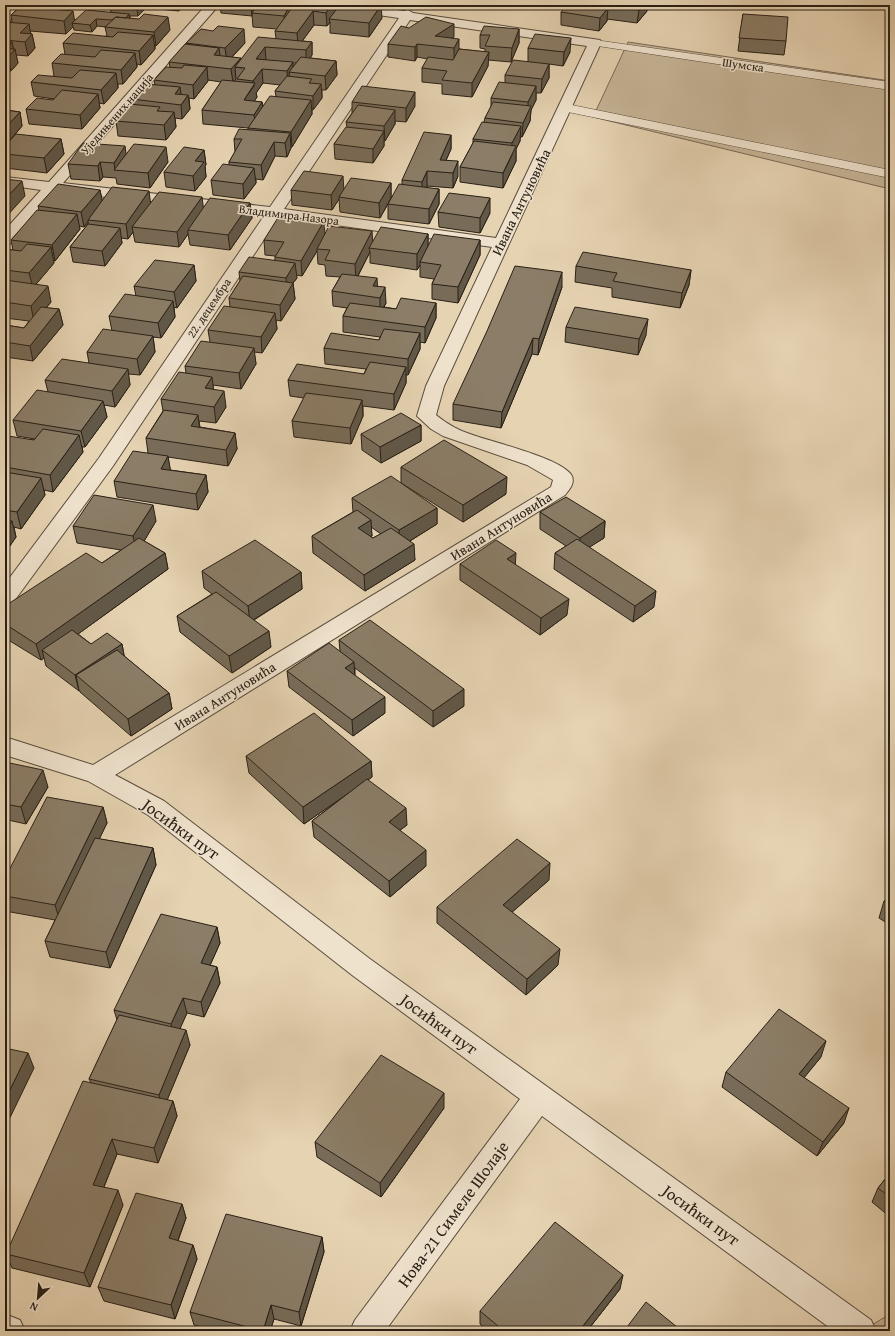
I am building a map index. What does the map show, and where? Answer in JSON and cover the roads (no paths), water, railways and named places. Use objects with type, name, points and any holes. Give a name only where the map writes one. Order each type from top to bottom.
[{"type":"street","points":[[5,18],[20,5]]},
{"type":"street","name":"Уједињених нација","points":[[5,240],[213,5]]},
{"type":"street","points":[[336,5],[408,14],[596,43]]},
{"type":"street","name":"22. децембра","points":[[5,599],[106,462],[273,212],[408,14]]},
{"type":"street","name":"Ивана Антуновића","points":[[96,775],[558,490],[564,484],[563,478],[535,461],[463,438],[437,427],[426,416],[435,386],[596,43]]},
{"type":"street","name":"Владимира Назора","points":[[5,181],[52,188],[273,212],[501,244]]},
{"type":"street","name":"Јосићки пут","points":[[5,746],[96,775],[156,808],[361,967],[860,1331]]},
{"type":"street","name":"Нова-21 Симеле Шолаје","points":[[366,1331],[539,1097]]},
{"type":"street","points":[[5,1330],[9,1331]]},
{"type":"lane","name":"Шумска","points":[[596,43],[890,86]]},
{"type":"lane","points":[[566,108],[890,174]]}]
